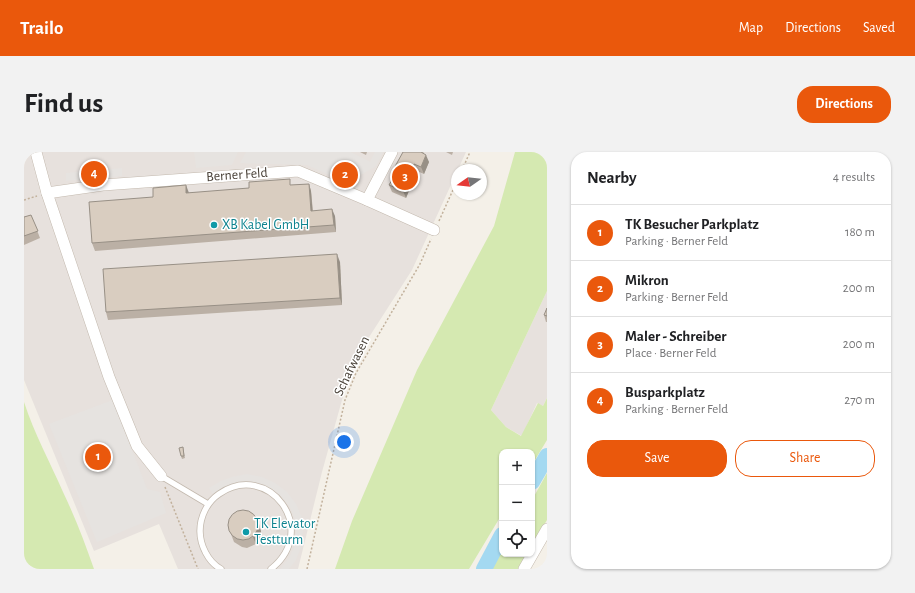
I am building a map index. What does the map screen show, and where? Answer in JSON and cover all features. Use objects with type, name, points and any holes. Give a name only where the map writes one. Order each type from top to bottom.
[{"type":"street","points":[[36,152],[47,193],[109,377],[137,446],[161,476]]},
{"type":"street","points":[[367,200],[392,152]]},
{"type":"street","name":"Berner Feld","points":[[47,193],[103,185],[298,171],[434,230]]},
{"type":"street","points":[[524,569],[547,528]]},
{"type":"lane","points":[[161,476],[208,504]]},
{"type":"lane","points":[[221,569],[208,557],[202,545],[200,531],[202,516],[213,498],[226,489],[240,485],[256,486],[270,492],[281,502],[289,515],[292,530],[289,545],[283,558],[271,569]]},
{"type":"path","points":[[465,164],[470,152]]},
{"type":"path","points":[[24,200],[47,193]]},
{"type":"path","name":"Schafwasen","points":[[307,569],[345,400],[356,373],[420,264],[451,194]]},
{"type":"path","points":[[161,476],[198,569]]},
{"type":"shaded area","points":[[24,152],[466,152],[461,164],[451,164],[451,185],[412,270],[364,345],[347,382],[322,472],[298,569],[178,569],[159,524],[94,551],[24,380]]},
{"type":"shaded area","points":[[194,152],[238,152],[232,165],[196,168]]},
{"type":"shaded area","points":[[246,152],[350,152],[370,162],[375,152],[383,152],[376,166],[347,183],[307,165],[240,163]]},
{"type":"shaded area","points":[[122,168],[122,176],[66,181],[66,173]]},
{"type":"shaded area","points":[[547,291],[547,398],[543,406],[537,403],[522,436],[506,427],[491,410]]},
{"type":"shaded area","points":[[113,400],[147,489],[160,492],[166,513],[97,542],[49,424]]},
{"type":"shaded area","points":[[247,474],[262,477],[275,483],[287,492],[296,504],[302,518],[303,532],[301,547],[296,560],[289,569],[280,569],[289,558],[295,545],[295,519],[290,507],[282,497],[272,489],[248,481],[224,487],[213,494],[209,488],[221,481]]},
{"type":"green space","points":[[515,152],[547,152],[547,291],[491,410],[506,427],[521,436],[538,403],[543,406],[547,398],[547,440],[535,460],[535,449],[499,449],[499,519],[469,569],[335,569],[352,521],[417,370],[494,226]]},
{"type":"green space","points":[[24,402],[37,436],[76,520],[94,569],[24,569]]},
{"type":"green space","points":[[547,473],[547,520],[535,540],[535,521],[535,495]]},
{"type":"green space","points":[[499,556],[525,557],[518,569],[491,569]]},
{"type":"building","points":[[403,152],[421,152],[426,155],[421,167],[414,164],[403,191],[389,185],[395,175],[392,172]]},
{"type":"building","name":"XB Kabel GmbH","points":[[290,179],[290,185],[309,184],[311,211],[332,209],[334,225],[92,243],[89,202],[153,197],[153,188],[186,185],[186,193],[249,188],[249,182]]},
{"type":"building","points":[[31,215],[38,231],[24,236],[24,217]]},
{"type":"building","name":"XB Kabel GmbH","points":[[337,254],[340,298],[106,312],[103,269]]},
{"type":"building","points":[[547,308],[547,316],[544,315]]},
{"type":"building","points":[[183,447],[184,456],[181,456],[179,448]]},
{"type":"building","name":"TK Elevator Testturm","points":[[243,510],[254,514],[258,525],[254,536],[243,540],[232,536],[228,525],[232,514]]},
{"type":"waterway","points":[[535,477],[547,456]]},
{"type":"waterway","points":[[484,569],[499,541]]},
{"type":"place","name":"Busparkplatz","points":[[94,174]]},
{"type":"place","name":"Mikron","points":[[345,175]]},
{"type":"place","name":"Maler - Schreiber","points":[[405,177]]},
{"type":"place","name":"XB Kabel GmbH","points":[[214,225]]},
{"type":"place","name":"TK Besucher Parkplatz","points":[[98,457]]},
{"type":"place","name":"TK Elevator Testturm","points":[[246,532]]}]
